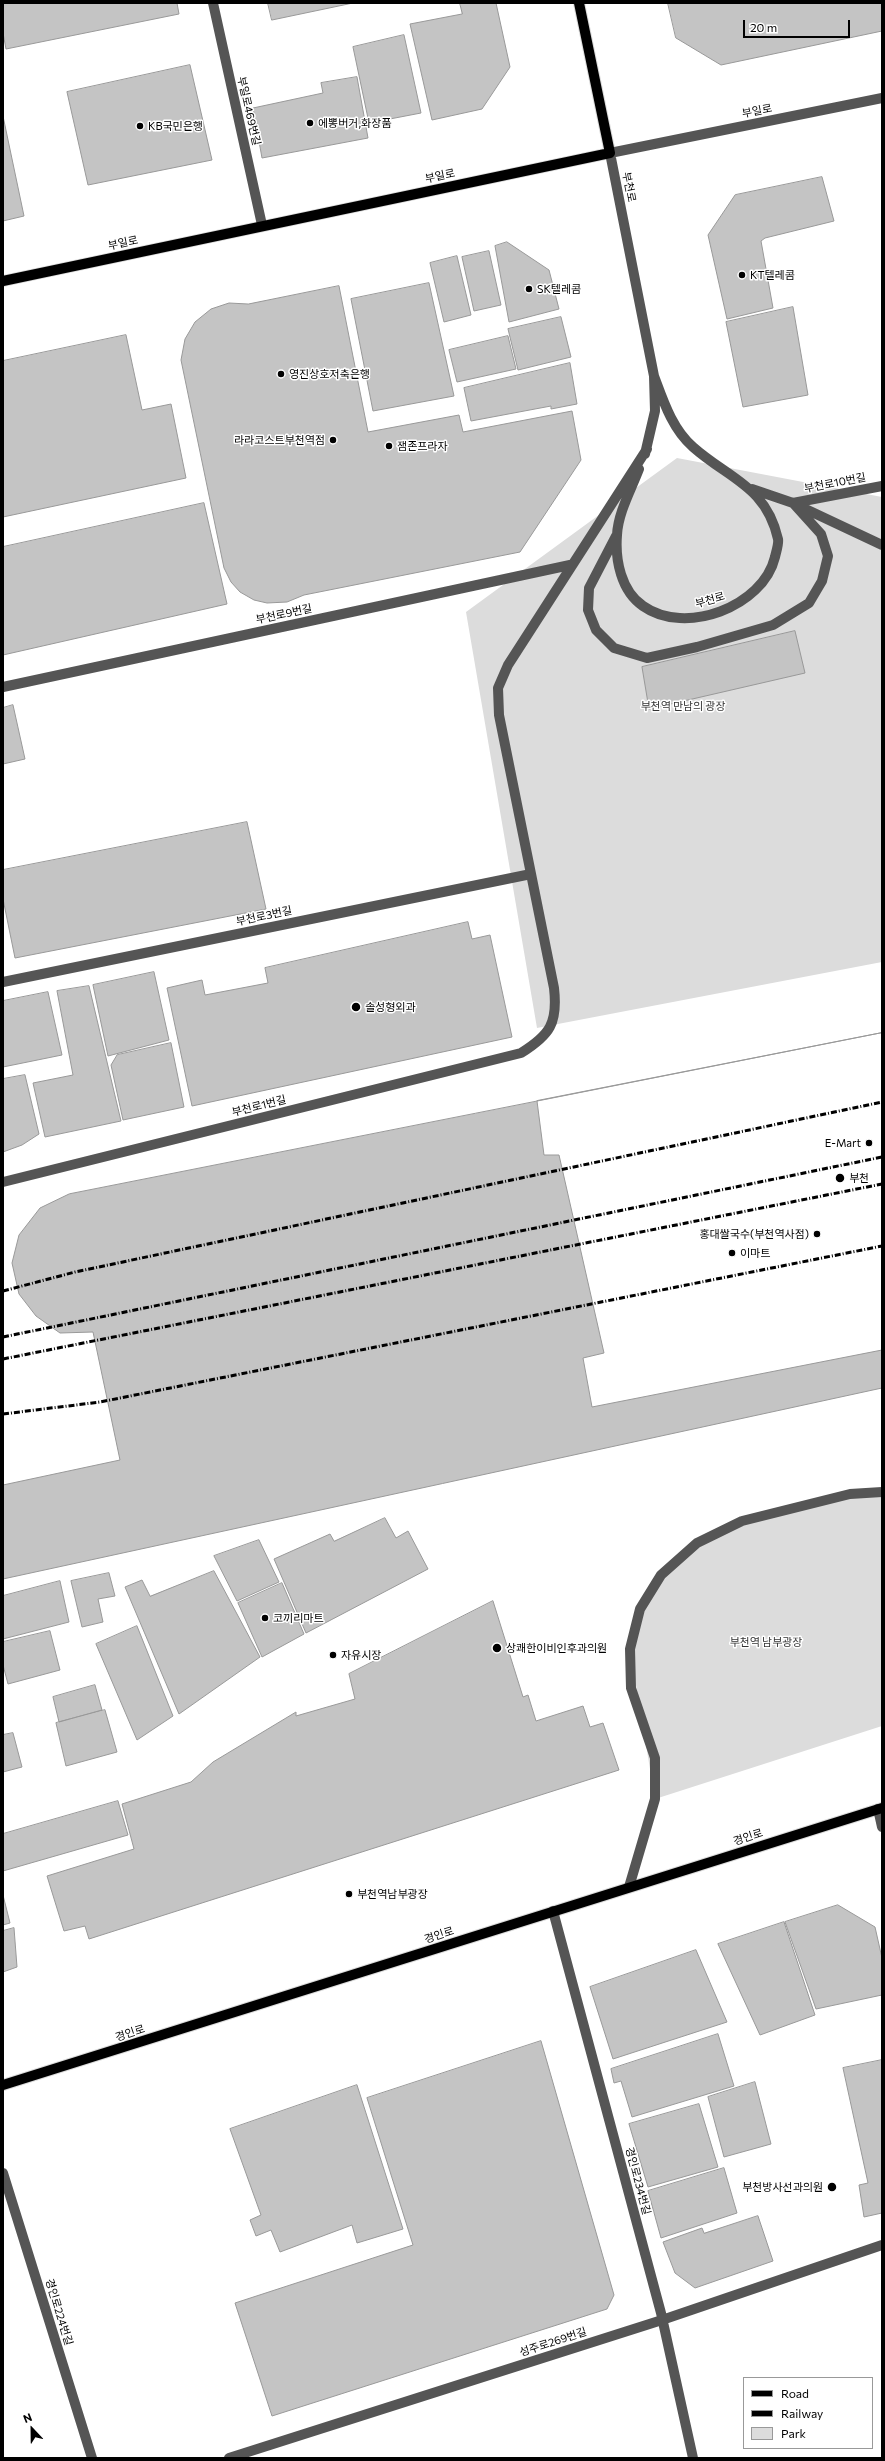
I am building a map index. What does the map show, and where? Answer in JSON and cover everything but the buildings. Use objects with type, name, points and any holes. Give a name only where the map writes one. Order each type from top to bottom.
[{"type":"main road","name":"부천로","points":[[578,3],[610,153]]},
{"type":"main road","name":"부일로","points":[[3,281],[262,225],[610,153]]},
{"type":"main road","name":"경인로","points":[[3,2085],[880,1808]]},
{"type":"street","name":"부일로469번길","points":[[212,3],[262,225]]},
{"type":"street","name":"부일로","points":[[610,153],[882,98]]},
{"type":"street","name":"부천로","points":[[610,153],[654,376],[668,414],[692,446],[751,489],[767,507],[779,541],[773,566],[758,588],[728,610],[694,617],[669,616],[643,606],[625,585],[617,562],[617,534],[622,510],[647,448],[655,411],[654,376]]},
{"type":"street","points":[[530,874],[499,715],[498,688],[508,665],[570,565],[647,448]]},
{"type":"street","name":"부천로10번길","points":[[793,503],[882,486]]},
{"type":"street","points":[[751,489],[793,503],[882,545]]},
{"type":"street","points":[[617,534],[589,588],[588,610],[596,630],[614,648],[647,658],[696,647],[773,625],[809,603],[822,581],[828,556],[821,534],[793,503]]},
{"type":"street","name":"부천로9번길","points":[[3,687],[570,565]]},
{"type":"street","name":"부천로3번길","points":[[3,982],[530,874]]},
{"type":"street","name":"부천로1번길","points":[[3,1182],[521,1053],[548,1033],[556,1007],[530,874]]},
{"type":"street","points":[[629,1887],[655,1799],[655,1758],[631,1688],[630,1649],[640,1609],[661,1575],[697,1542],[742,1521],[850,1494],[882,1492]]},
{"type":"street","points":[[880,1808],[882,1827]]},
{"type":"street","name":"경인로234번길","points":[[553,1911],[662,2320],[693,2458]]},
{"type":"street","name":"경인로224번길","points":[[3,2173],[92,2458]]},
{"type":"street","name":"성주로269번길","points":[[229,2458],[662,2320],[882,2245]]},
{"type":"green space","name":"부천역 만남의 광장","points":[[677,458],[882,497],[882,962],[537,1028],[466,612]]},
{"type":"green space","name":"부천역 남부광장","points":[[882,1494],[882,1726],[655,1799],[630,1649],[646,1599],[673,1565],[731,1526],[805,1505]]},
{"type":"railway","points":[[3,1291],[75,1272],[882,1102]]},
{"type":"railway","points":[[3,1337],[882,1157]]},
{"type":"railway","points":[[3,1359],[882,1184]]},
{"type":"railway","points":[[3,1414],[100,1402],[882,1246]]},
{"type":"place","name":"에뽕버거,화장품","points":[[310,123]]},
{"type":"place","name":"KB국민은행","points":[[140,126]]},
{"type":"place","name":"KT텔레콤","points":[[742,275]]},
{"type":"place","name":"SK텔레콤","points":[[529,289]]},
{"type":"place","name":"영진상호저축은행","points":[[281,374]]},
{"type":"place","name":"라라코스트부천역점","points":[[333,440]]},
{"type":"place","name":"잼존프라자","points":[[389,446]]},
{"type":"place","name":"솔성형외과","points":[[356,1007]]},
{"type":"place","name":"E-Mart","points":[[869,1143]]},
{"type":"place","name":"부천","points":[[840,1178]]},
{"type":"place","name":"홍대쌀국수(부천역사점)","points":[[817,1234]]},
{"type":"place","name":"이마트","points":[[732,1253]]},
{"type":"place","name":"코끼리마트","points":[[265,1618]]},
{"type":"place","name":"상쾌한이비인후과의원","points":[[497,1648]]},
{"type":"place","name":"자유시장","points":[[333,1655]]},
{"type":"place","name":"부천역남부광장","points":[[349,1894]]},
{"type":"place","name":"부천방사선과의원","points":[[832,2187]]}]
